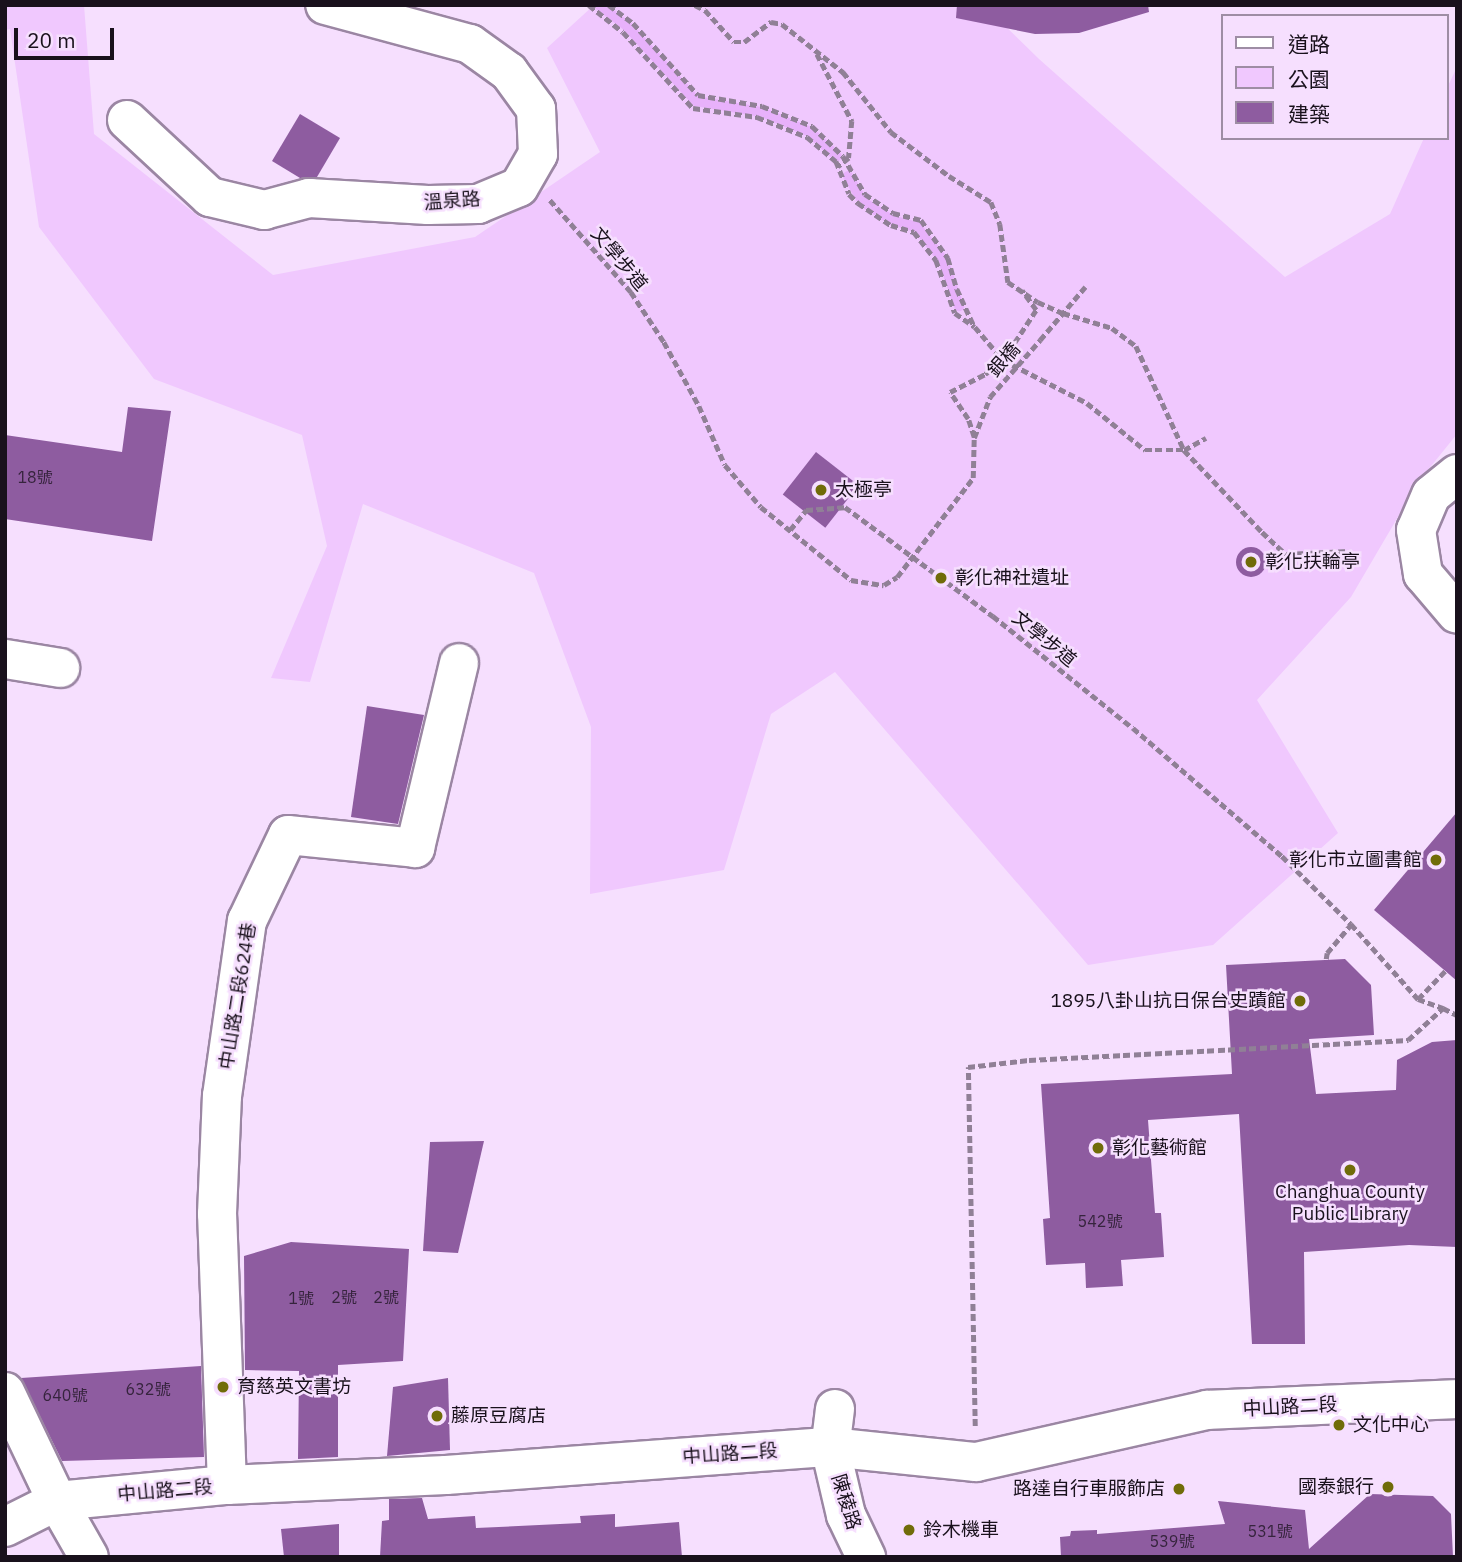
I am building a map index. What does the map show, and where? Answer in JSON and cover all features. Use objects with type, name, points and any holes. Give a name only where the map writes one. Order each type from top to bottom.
[{"type":"main road","points":[[325,5],[470,44],[509,72],[536,109],[538,154],[526,174]]},
{"type":"main road","name":"溫泉路","points":[[127,120],[210,197],[264,209],[309,198],[428,205],[478,204],[519,187],[526,174]]},
{"type":"main road","points":[[1457,474],[1431,495],[1416,530],[1423,574],[1457,614]]},
{"type":"main road","points":[[5,659],[60,668]]},
{"type":"main road","name":"中山路二段624巷","points":[[227,1485],[217,1214],[222,1096],[247,921],[288,835],[415,848],[459,663]]},
{"type":"main road","points":[[5,1392],[57,1501],[89,1557]]},
{"type":"main road","name":"中山路二段","points":[[5,1527],[57,1501],[227,1485],[446,1475],[830,1447],[976,1462],[1207,1410],[1457,1399]]},
{"type":"main road","points":[[830,1447],[835,1409]]},
{"type":"main road","name":"陳稜路","points":[[830,1447],[846,1515],[866,1557]]},
{"type":"path","points":[[589,5],[623,32],[693,108],[757,117],[807,137],[836,161],[849,194],[858,203],[891,225],[915,232],[936,260],[955,313],[975,327],[1003,360],[1087,403],[1145,450],[1184,450],[1206,438]]},
{"type":"path","points":[[610,5],[633,23],[698,95],[762,106],[812,127],[846,162],[865,194],[893,213],[920,220],[948,258],[957,289],[975,327]]},
{"type":"path","points":[[695,5],[705,10],[734,42],[744,42],[771,22],[782,24],[843,72],[891,132],[949,176],[991,202],[1000,225],[1008,282],[1063,313],[1112,327],[1136,346],[1184,450],[1286,554],[1348,551]]},
{"type":"path","points":[[1031,5],[1076,5]]},
{"type":"path","points":[[815,50],[852,121],[846,162],[838,167]]},
{"type":"path","name":"文學步道","points":[[526,174],[631,292],[664,342],[693,395],[725,465],[761,507],[851,580],[884,585],[897,577],[912,556],[993,616],[1133,728],[1282,856],[1351,924],[1418,999],[1457,1015]]},
{"type":"path","name":"銀橋","points":[[974,438],[990,397],[1085,287]]},
{"type":"path","points":[[790,530],[806,510],[845,507],[912,556],[973,478],[974,438],[968,419],[950,392],[985,374],[1003,360],[1036,310],[1022,291]]},
{"type":"path","points":[[1326,960],[1327,953],[1351,924]]},
{"type":"path","points":[[1418,999],[1445,971]]},
{"type":"path","points":[[976,1462],[968,1067],[1029,1060],[1408,1040],[1443,1008]]},
{"type":"green space","points":[[5,5],[84,5],[94,134],[273,275],[475,237],[600,152],[547,48],[594,5],[984,5],[1039,59],[1285,277],[1390,214],[1423,140],[1448,140],[1448,86],[1457,67],[1457,434],[1419,481],[1351,597],[1257,700],[1338,833],[1213,945],[1088,965],[835,672],[771,714],[724,870],[590,894],[591,727],[534,573],[363,504],[310,682],[271,678],[327,546],[302,435],[154,379],[39,227],[10,29],[5,30]]},
{"type":"building","points":[[957,5],[1148,5],[1149,12],[1079,33],[1035,34],[956,18]]},
{"type":"building","points":[[300,114],[340,138],[317,177],[300,178],[272,161]]},
{"type":"building","points":[[128,407],[171,411],[152,541],[5,519],[5,435],[122,452]]},
{"type":"building","name":"太極亭","points":[[816,452],[859,485],[825,528],[783,495]]},
{"type":"building","name":"彰化扶輪亭","points":[[1251,547],[1262,551],[1266,562],[1262,573],[1251,577],[1240,573],[1236,562],[1240,551]]},
{"type":"building","points":[[367,706],[424,715],[398,824],[351,817]]},
{"type":"building","name":"彰化市立圖書館","points":[[1457,812],[1457,981],[1374,910]]},
{"type":"building","points":[[1345,959],[1371,985],[1374,1035],[1309,1039],[1316,1094],[1396,1090],[1397,1060],[1432,1042],[1457,1040],[1457,1247],[1409,1245],[1304,1252],[1305,1344],[1252,1344],[1239,1114],[1148,1120],[1155,1213],[1161,1213],[1164,1257],[1121,1260],[1123,1286],[1086,1288],[1085,1263],[1046,1265],[1043,1219],[1050,1218],[1041,1084],[1232,1074],[1226,965]]},
{"type":"building","points":[[484,1141],[458,1253],[423,1251],[430,1142]]},
{"type":"building","points":[[291,1242],[409,1249],[403,1361],[338,1365],[338,1457],[298,1459],[299,1371],[245,1370],[244,1256]]},
{"type":"building","points":[[201,1366],[204,1457],[62,1461],[21,1378]]},
{"type":"building","points":[[448,1378],[450,1450],[387,1456],[393,1387]]},
{"type":"building","points":[[1370,1494],[1433,1496],[1451,1514],[1453,1557],[1061,1557],[1060,1537],[1070,1536],[1071,1531],[1097,1530],[1097,1534],[1225,1524],[1218,1501],[1305,1510],[1309,1549]]},
{"type":"building","points":[[422,1498],[428,1519],[475,1516],[476,1528],[581,1523],[580,1516],[615,1514],[615,1527],[679,1522],[682,1557],[380,1557],[382,1521],[389,1520],[389,1499]]},
{"type":"building","points":[[339,1524],[339,1557],[284,1557],[281,1529]]},
{"type":"waterway","points":[[599,5],[629,28],[696,101],[762,112],[810,132],[837,156]]},
{"type":"waterway","points":[[848,176],[863,202],[892,220],[917,227],[943,260],[959,306]]},
{"type":"place","name":"太極亭","points":[[821,490]]},
{"type":"place","name":"彰化扶輪亭","points":[[1251,562]]},
{"type":"place","name":"彰化神社遺址","points":[[941,578]]},
{"type":"place","name":"彰化市立圖書館","points":[[1436,860]]},
{"type":"place","name":"1895八卦山抗日保台史蹟館","points":[[1300,1001]]},
{"type":"place","name":"彰化藝術館","points":[[1098,1148]]},
{"type":"place","name":"Changhua County Public Library","points":[[1350,1170]]},
{"type":"place","name":"育慈英文書坊","points":[[223,1387]]},
{"type":"place","name":"藤原豆腐店","points":[[437,1416]]},
{"type":"place","name":"文化中心","points":[[1339,1425]]},
{"type":"place","name":"國泰銀行","points":[[1388,1487]]},
{"type":"place","name":"路達自行車服飾店","points":[[1179,1489]]},
{"type":"place","name":"鈴木機車","points":[[909,1530]]}]
